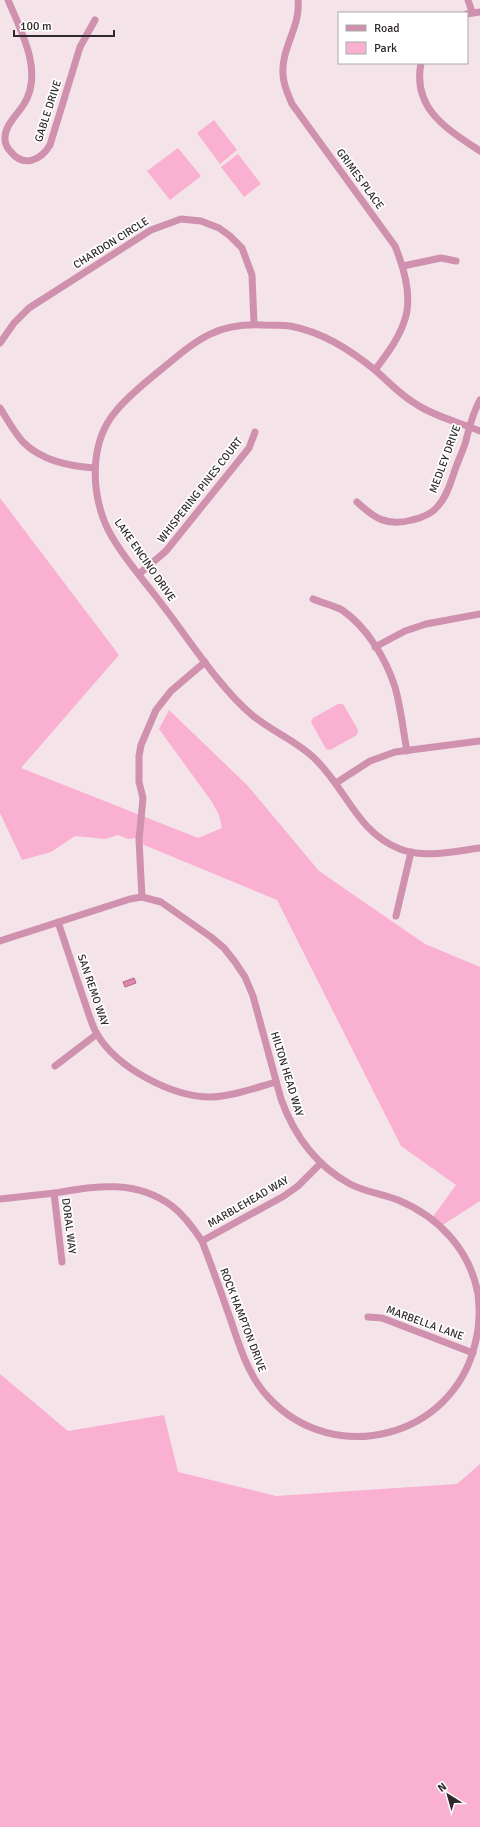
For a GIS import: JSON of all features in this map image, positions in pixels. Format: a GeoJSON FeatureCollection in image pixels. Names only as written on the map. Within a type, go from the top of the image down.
{"type":"FeatureCollection","features":[{"type":"Feature","properties":{"kind":"street","name":"GABLE DRIVE"},"geometry":{"type":"LineString","coordinates":[[8,0],[28,52],[32,76],[32,86],[29,95],[7,129],[5,138],[8,148],[14,156],[21,160],[32,161],[39,158],[45,154],[50,145],[80,47],[95,20]]}},
{"type":"Feature","properties":{"kind":"street","name":"GRIMES PLACE"},"geometry":{"type":"LineString","coordinates":[[298,0],[299,9],[296,23],[283,62],[282,74],[285,88],[292,104],[395,246],[403,266],[406,294],[405,322],[392,347],[375,370]]}},
{"type":"Feature","properties":{"kind":"street"},"geometry":{"type":"LineString","coordinates":[[468,0],[469,13],[480,12]]}},
{"type":"Feature","properties":{"kind":"street"},"geometry":{"type":"LineString","coordinates":[[421,64],[420,86],[430,110],[445,127],[480,151]]}},
{"type":"Feature","properties":{"kind":"street","name":"CHARDON CIRCLE"},"geometry":{"type":"LineString","coordinates":[[0,343],[14,323],[29,308],[151,230],[181,219],[201,220],[219,228],[242,248],[252,276],[254,324]]}},
{"type":"Feature","properties":{"kind":"street"},"geometry":{"type":"LineString","coordinates":[[403,266],[441,258],[456,261]]}},
{"type":"Feature","properties":{"kind":"street","name":"LAKE ENCINO DRIVE"},"geometry":{"type":"LineString","coordinates":[[480,431],[432,413],[416,405],[375,370],[346,349],[317,333],[288,326],[254,324],[228,327],[210,333],[194,342],[155,374],[115,411],[100,439],[95,468],[100,506],[106,525],[139,574],[205,662],[238,702],[252,715],[313,757],[336,783],[352,808],[367,827],[390,844],[411,852],[439,854],[480,848]]}},
{"type":"Feature","properties":{"kind":"street","name":"MEDLEY DRIVE"},"geometry":{"type":"LineString","coordinates":[[357,502],[378,519],[395,523],[405,522],[428,514],[438,507],[445,496],[469,426],[480,400]]}},
{"type":"Feature","properties":{"kind":"street"},"geometry":{"type":"LineString","coordinates":[[0,408],[22,441],[32,450],[40,455],[69,466],[95,468]]}},
{"type":"Feature","properties":{"kind":"street","name":"WHISPERING PINES COURT"},"geometry":{"type":"LineString","coordinates":[[139,574],[166,551],[249,448],[255,432]]}},
{"type":"Feature","properties":{"kind":"street"},"geometry":{"type":"LineString","coordinates":[[313,599],[334,606],[347,615],[356,622],[375,647],[387,668],[395,687],[407,751]]}},
{"type":"Feature","properties":{"kind":"street"},"geometry":{"type":"LineString","coordinates":[[375,647],[405,631],[426,624],[480,614]]}},
{"type":"Feature","properties":{"kind":"street"},"geometry":{"type":"LineString","coordinates":[[142,897],[139,840],[143,798],[139,782],[139,756],[145,734],[156,710],[171,691],[205,662]]}},
{"type":"Feature","properties":{"kind":"street"},"geometry":{"type":"LineString","coordinates":[[336,783],[370,762],[395,752],[480,741]]}},
{"type":"Feature","properties":{"kind":"street"},"geometry":{"type":"LineString","coordinates":[[396,916],[411,852]]}},
{"type":"Feature","properties":{"kind":"street","name":"HILTON HEAD WAY"},"geometry":{"type":"LineString","coordinates":[[0,941],[130,899],[142,897],[161,902],[211,937],[224,948],[245,977],[253,996],[276,1082],[292,1126],[306,1148],[320,1163],[351,1185],[396,1200],[414,1208],[440,1227],[459,1246],[468,1264],[478,1296],[478,1335],[473,1353]]}},
{"type":"Feature","properties":{"kind":"street","name":"SAN REMO WAY"},"geometry":{"type":"LineString","coordinates":[[58,922],[97,1034],[120,1061],[150,1079],[183,1093],[199,1096],[225,1096],[276,1082]]}},
{"type":"Feature","properties":{"kind":"street"},"geometry":{"type":"LineString","coordinates":[[55,1066],[97,1034]]}},
{"type":"Feature","properties":{"kind":"street","name":"MARBLEHEAD WAY"},"geometry":{"type":"LineString","coordinates":[[202,1241],[284,1196],[298,1186],[320,1163]]}},
{"type":"Feature","properties":{"kind":"street","name":"ROCK HAMPTON DRIVE"},"geometry":{"type":"LineString","coordinates":[[0,1199],[112,1186],[143,1191],[160,1198],[173,1207],[189,1222],[202,1241],[252,1377],[279,1408],[304,1424],[334,1435],[354,1437],[374,1436],[404,1428],[418,1421],[445,1400],[465,1373],[473,1353]]}},
{"type":"Feature","properties":{"kind":"street","name":"DORAL WAY"},"geometry":{"type":"LineString","coordinates":[[54,1193],[62,1262]]}},
{"type":"Feature","properties":{"kind":"street","name":"MARBELLA LANE"},"geometry":{"type":"LineString","coordinates":[[368,1317],[382,1318],[473,1353]]}},
{"type":"Feature","properties":{"kind":"green space"},"geometry":{"type":"Polygon","coordinates":[[[214,120],[237,150],[220,164],[197,133],[214,120]]]}},
{"type":"Feature","properties":{"kind":"green space"},"geometry":{"type":"Polygon","coordinates":[[[178,148],[201,176],[170,200],[147,171],[178,148]]]}},
{"type":"Feature","properties":{"kind":"green space"},"geometry":{"type":"Polygon","coordinates":[[[238,154],[261,184],[244,197],[221,167],[238,154]]]}},
{"type":"Feature","properties":{"kind":"green space"},"geometry":{"type":"Polygon","coordinates":[[[0,498],[119,655],[21,768],[198,838],[222,828],[219,815],[212,802],[159,729],[169,710],[247,785],[319,871],[425,944],[480,967],[480,1201],[441,1226],[432,1218],[456,1185],[401,1146],[277,900],[144,845],[135,838],[128,839],[118,835],[105,839],[75,836],[51,852],[22,860],[0,813],[0,498]]]}},
{"type":"Feature","properties":{"kind":"green space"},"geometry":{"type":"Polygon","coordinates":[[[338,704],[343,704],[358,730],[357,735],[330,750],[326,749],[311,722],[313,718],[338,704]]]}},
{"type":"Feature","properties":{"kind":"green space"},"geometry":{"type":"Polygon","coordinates":[[[0,1374],[68,1431],[164,1415],[178,1472],[276,1496],[457,1484],[480,1464],[480,1827],[0,1827],[0,1374]]]}},
{"type":"Feature","properties":{"kind":"shaded area"},"geometry":{"type":"Polygon","coordinates":[[[134,978],[136,983],[125,987],[123,982],[134,978]]]}}]}
